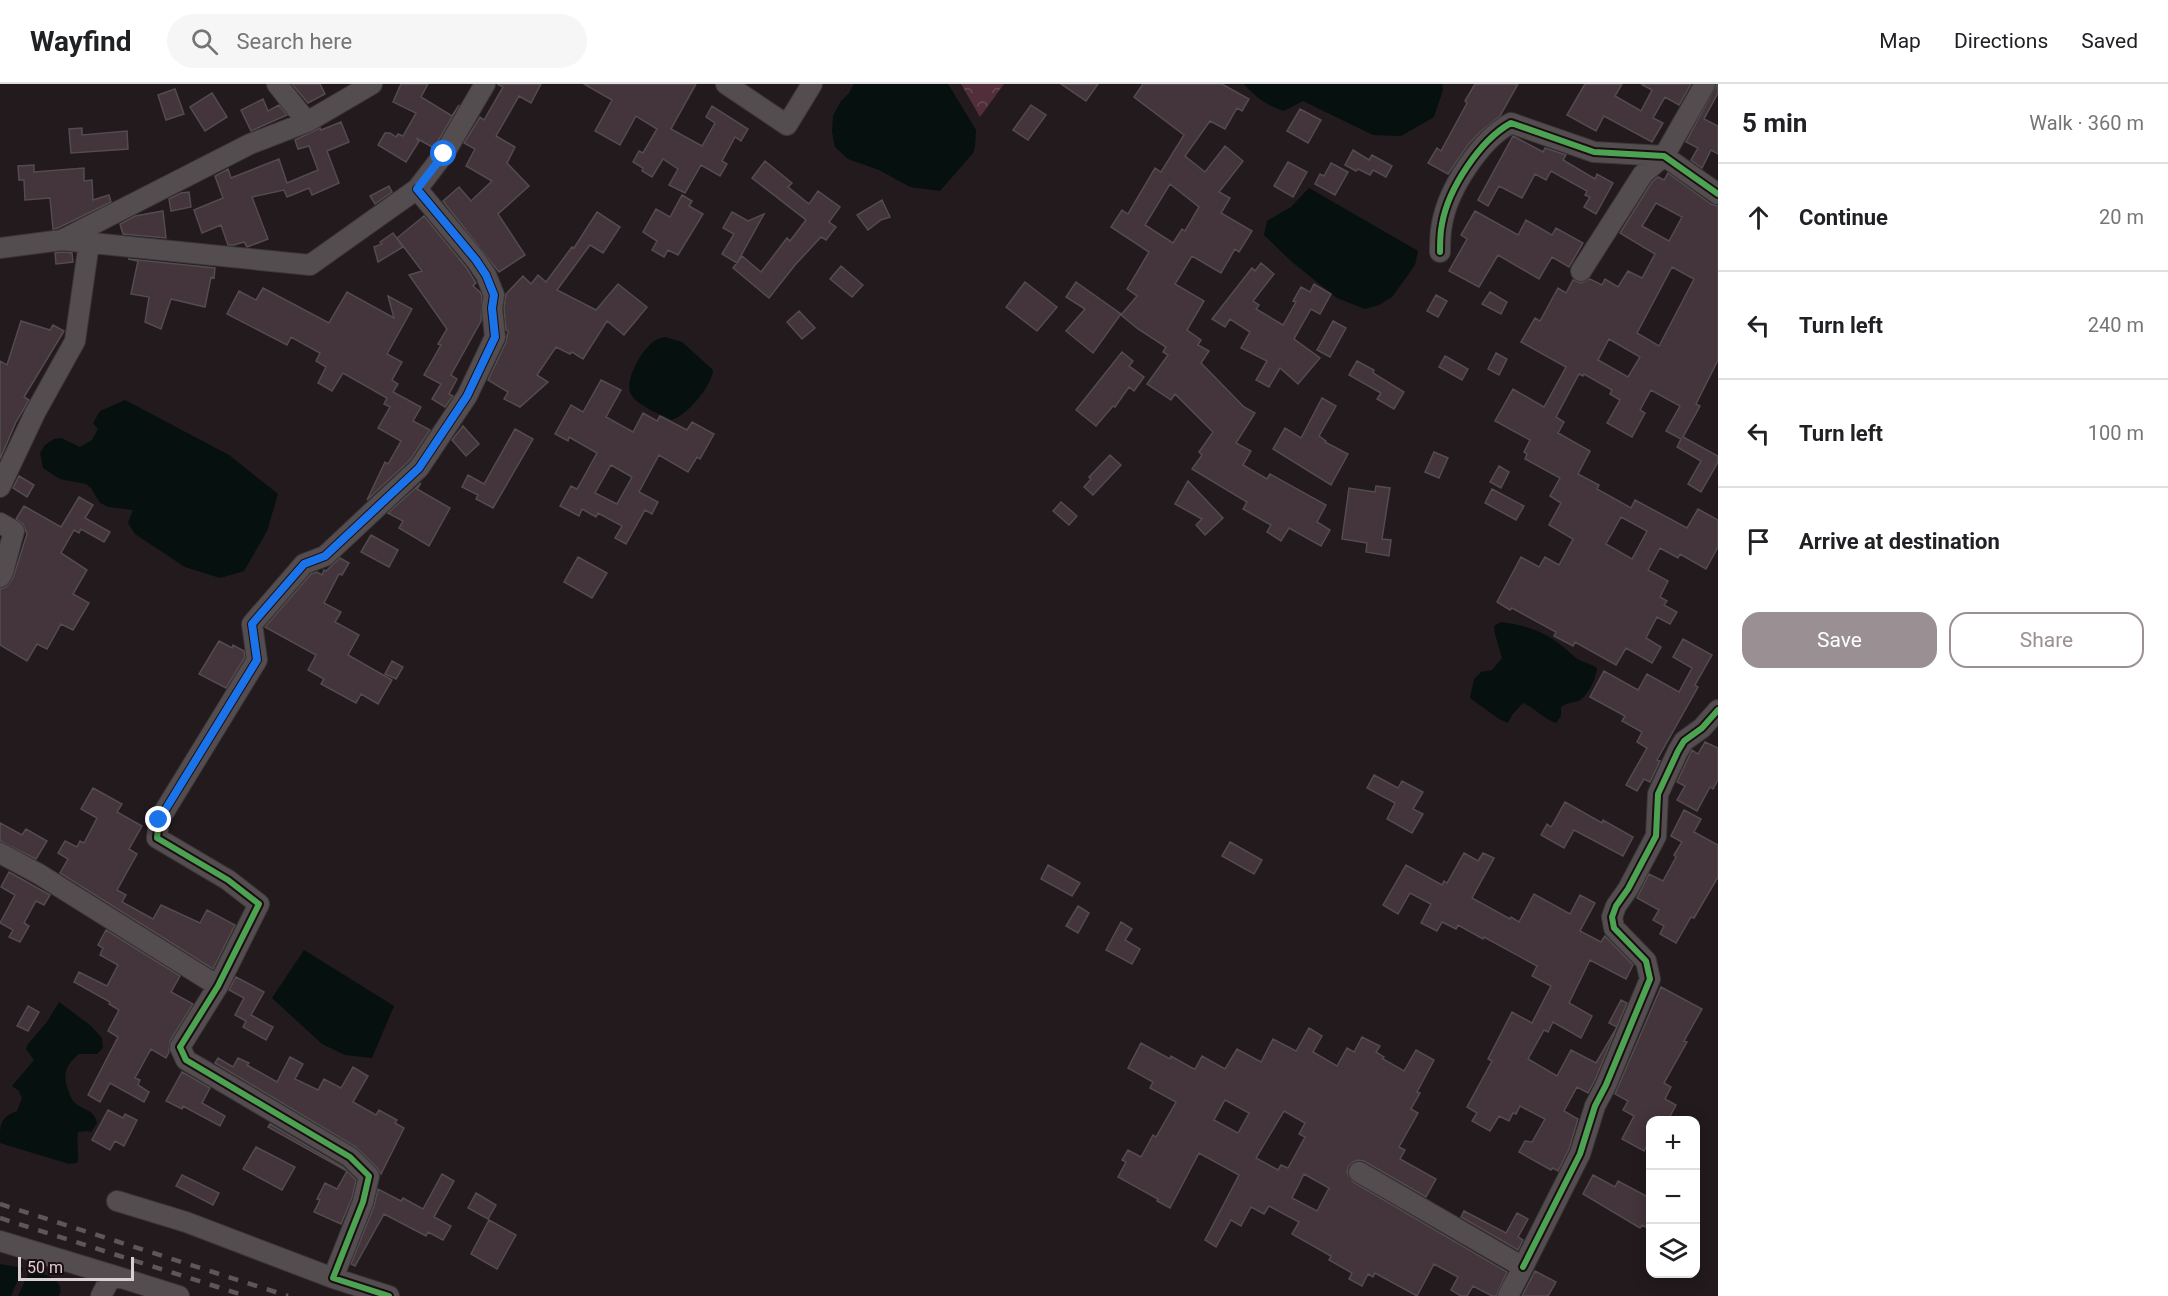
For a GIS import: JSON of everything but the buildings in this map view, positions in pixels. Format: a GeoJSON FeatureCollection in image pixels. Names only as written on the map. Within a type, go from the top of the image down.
{"type":"FeatureCollection","features":[{"type":"Feature","properties":{"kind":"street"},"geometry":{"type":"LineString","coordinates":[[277,84],[307,122]]}},
{"type":"Feature","properties":{"kind":"street"},"geometry":{"type":"LineString","coordinates":[[62,240],[250,144],[307,122],[372,84]]}},
{"type":"Feature","properties":{"kind":"street"},"geometry":{"type":"LineString","coordinates":[[0,248],[62,240],[310,265],[417,189],[444,154],[485,84]]}},
{"type":"Feature","properties":{"kind":"street"},"geometry":{"type":"LineString","coordinates":[[726,84],[787,125],[812,84]]}},
{"type":"Feature","properties":{"kind":"street"},"geometry":{"type":"LineString","coordinates":[[1581,271],[1643,174],[1664,156],[1705,84]]}},
{"type":"Feature","properties":{"kind":"street"},"geometry":{"type":"LineString","coordinates":[[1440,252],[1442,224],[1449,201],[1463,173],[1487,141],[1511,123],[1594,152],[1664,156],[1718,194]]}},
{"type":"Feature","properties":{"kind":"street"},"geometry":{"type":"LineString","coordinates":[[333,1278],[363,1202],[369,1176],[350,1157],[186,1060],[180,1047],[218,986],[259,904],[228,880],[157,838],[159,820],[257,660],[252,624],[304,564],[325,556],[419,468],[467,396],[495,337],[492,308],[494,295],[486,275],[417,189]]}},
{"type":"Feature","properties":{"kind":"street"},"geometry":{"type":"LineString","coordinates":[[0,487],[35,413],[75,341],[89,243]]}},
{"type":"Feature","properties":{"kind":"street"},"geometry":{"type":"LineString","coordinates":[[0,524],[14,531],[0,577]]}},
{"type":"Feature","properties":{"kind":"street"},"geometry":{"type":"LineString","coordinates":[[1508,1296],[1580,1154],[1595,1106],[1606,1085],[1650,978],[1646,960],[1614,928],[1612,916],[1646,858],[1656,836],[1658,794],[1678,751],[1684,741],[1702,728],[1718,710]]}},
{"type":"Feature","properties":{"kind":"street"},"geometry":{"type":"LineString","coordinates":[[0,853],[39,874],[218,986]]}},
{"type":"Feature","properties":{"kind":"street"},"geometry":{"type":"LineString","coordinates":[[1359,1172],[1523,1267]]}},
{"type":"Feature","properties":{"kind":"street"},"geometry":{"type":"LineString","coordinates":[[117,1201],[186,1222],[333,1278],[389,1296]]}},
{"type":"Feature","properties":{"kind":"street"},"geometry":{"type":"LineString","coordinates":[[0,1241],[179,1296]]}},
{"type":"Feature","properties":{"kind":"street"},"geometry":{"type":"LineString","coordinates":[[101,1296],[112,1275]]}},
{"type":"Feature","properties":{"kind":"green space"},"geometry":{"type":"Polygon","coordinates":[[[961,84],[1004,84],[980,117],[961,84]]]}},
{"type":"Feature","properties":{"kind":"shaded area"},"geometry":{"type":"Polygon","coordinates":[[[854,84],[948,84],[976,130],[973,153],[940,191],[910,187],[879,170],[848,159],[835,147],[832,132],[833,116],[854,84]]]}},
{"type":"Feature","properties":{"kind":"shaded area"},"geometry":{"type":"Polygon","coordinates":[[[1244,84],[1442,84],[1443,90],[1434,117],[1401,136],[1373,135],[1303,101],[1284,111],[1262,100],[1244,84]]]}},
{"type":"Feature","properties":{"kind":"shaded area"},"geometry":{"type":"Polygon","coordinates":[[[1309,188],[1418,251],[1415,265],[1392,297],[1379,305],[1365,309],[1337,298],[1292,262],[1264,235],[1267,221],[1291,207],[1309,188]]]}},
{"type":"Feature","properties":{"kind":"shaded area"},"geometry":{"type":"Polygon","coordinates":[[[665,337],[682,342],[713,370],[704,392],[685,412],[672,420],[640,404],[632,396],[630,390],[632,374],[640,357],[651,344],[665,337]]]}},
{"type":"Feature","properties":{"kind":"shaded area"},"geometry":{"type":"Polygon","coordinates":[[[125,400],[229,455],[278,494],[267,531],[244,571],[220,578],[185,567],[135,534],[128,523],[133,510],[109,507],[100,503],[86,484],[60,479],[43,468],[40,453],[45,445],[54,439],[61,438],[80,447],[92,440],[98,429],[93,423],[100,411],[125,400]]]}},
{"type":"Feature","properties":{"kind":"shaded area"},"geometry":{"type":"Polygon","coordinates":[[[1501,622],[1526,627],[1541,633],[1579,660],[1597,668],[1589,690],[1580,700],[1561,707],[1561,716],[1556,723],[1523,703],[1508,723],[1470,698],[1474,679],[1481,672],[1492,670],[1502,658],[1494,626],[1501,622]]]}},
{"type":"Feature","properties":{"kind":"shaded area"},"geometry":{"type":"Polygon","coordinates":[[[304,950],[394,1006],[372,1058],[345,1055],[322,1044],[272,998],[304,950]]]}},
{"type":"Feature","properties":{"kind":"shaded area"},"geometry":{"type":"Polygon","coordinates":[[[59,1002],[90,1025],[102,1038],[103,1048],[97,1054],[79,1054],[66,1071],[69,1094],[76,1104],[93,1115],[97,1123],[91,1132],[78,1132],[78,1160],[77,1163],[69,1164],[0,1143],[2,1122],[7,1116],[17,1111],[22,1098],[18,1090],[12,1086],[34,1060],[26,1049],[28,1044],[47,1022],[59,1002]]]}},
{"type":"Feature","properties":{"kind":"shaded area"},"geometry":{"type":"Polygon","coordinates":[[[0,1264],[23,1268],[11,1296],[0,1296],[0,1264]]]}},
{"type":"Feature","properties":{"kind":"shaded area"},"geometry":{"type":"Polygon","coordinates":[[[32,1270],[53,1278],[60,1285],[59,1296],[18,1296],[32,1270]]]}},
{"type":"Feature","properties":{"kind":"railway"},"geometry":{"type":"LineString","coordinates":[[0,1204],[288,1296]]}},
{"type":"Feature","properties":{"kind":"railway"},"geometry":{"type":"LineString","coordinates":[[0,1218],[246,1296]]}},
{"type":"Feature","properties":{"kind":"cycle path"},"geometry":{"type":"LineString","coordinates":[[1440,252],[1445,210],[1458,181],[1477,153],[1499,131],[1511,123],[1594,152],[1664,156],[1718,194]]}},
{"type":"Feature","properties":{"kind":"cycle path"},"geometry":{"type":"LineString","coordinates":[[389,1296],[333,1278],[363,1202],[369,1176],[350,1157],[186,1060],[180,1047],[218,986],[259,904],[228,880],[157,838],[159,820],[257,660],[252,624],[304,564],[325,556],[419,468],[467,396],[495,337],[492,308],[494,295],[486,275],[417,189]]}},
{"type":"Feature","properties":{"kind":"cycle path"},"geometry":{"type":"LineString","coordinates":[[1523,1267],[1580,1154],[1595,1106],[1650,979],[1646,961],[1614,928],[1612,917],[1656,836],[1658,794],[1678,751],[1684,741],[1702,728],[1718,710]]}},
{"type":"Feature","properties":{"kind":"route"},"geometry":{"type":"LineString","coordinates":[[159,820],[257,660],[252,624],[304,564],[325,556],[419,468],[467,396],[495,337],[492,308],[494,295],[486,275],[417,189],[444,154]]}}]}
